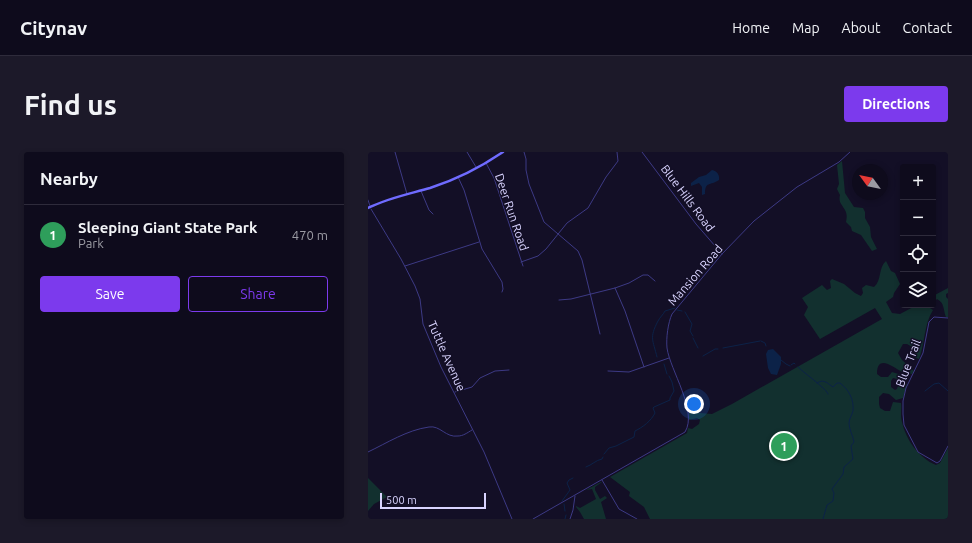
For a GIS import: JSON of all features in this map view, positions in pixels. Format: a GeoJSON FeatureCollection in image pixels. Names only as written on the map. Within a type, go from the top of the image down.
{"type":"FeatureCollection","features":[{"type":"Feature","properties":{"kind":"street"},"geometry":{"type":"LineString","coordinates":[[395,152],[406,194]]}},
{"type":"Feature","properties":{"kind":"street"},"geometry":{"type":"LineString","coordinates":[[467,152],[476,167]]}},
{"type":"Feature","properties":{"kind":"street"},"geometry":{"type":"LineString","coordinates":[[369,207],[390,198],[438,185],[485,163],[503,152]]}},
{"type":"Feature","properties":{"kind":"street"},"geometry":{"type":"LineString","coordinates":[[524,152],[526,159],[526,170],[538,209],[544,222],[578,251],[582,260],[600,334]]}},
{"type":"Feature","properties":{"kind":"street"},"geometry":{"type":"LineString","coordinates":[[521,262],[538,256],[546,249],[567,223],[588,208],[606,177],[618,161],[617,152]]}},
{"type":"Feature","properties":{"kind":"street","name":"Blue Hills Road"},"geometry":{"type":"LineString","coordinates":[[642,152],[696,224],[722,254]]}},
{"type":"Feature","properties":{"kind":"street","name":"Mansion Road"},"geometry":{"type":"LineString","coordinates":[[533,519],[682,434],[686,430],[688,423],[686,404],[670,358],[667,344],[669,323],[672,314],[722,254],[757,218],[799,185],[839,162],[850,152]]}},
{"type":"Feature","properties":{"kind":"street","name":"Deer Run Road"},"geometry":{"type":"LineString","coordinates":[[485,163],[494,178],[523,266]]}},
{"type":"Feature","properties":{"kind":"street"},"geometry":{"type":"LineString","coordinates":[[457,177],[464,190],[485,256],[502,282],[502,292]]}},
{"type":"Feature","properties":{"kind":"street"},"geometry":{"type":"LineString","coordinates":[[421,190],[428,210],[433,214]]}},
{"type":"Feature","properties":{"kind":"street","name":"Tuttle Avenue"},"geometry":{"type":"LineString","coordinates":[[368,200],[369,207],[405,266],[419,296],[422,317],[426,330],[444,372],[489,464],[512,519]]}},
{"type":"Feature","properties":{"kind":"street"},"geometry":{"type":"LineString","coordinates":[[405,266],[480,242]]}},
{"type":"Feature","properties":{"kind":"street"},"geometry":{"type":"LineString","coordinates":[[559,300],[571,299],[615,288],[629,283],[643,275],[648,275],[656,281]]}},
{"type":"Feature","properties":{"kind":"street"},"geometry":{"type":"LineString","coordinates":[[615,288],[625,311],[644,367]]}},
{"type":"Feature","properties":{"kind":"street","name":"Blue Trail"},"geometry":{"type":"LineString","coordinates":[[948,318],[934,317],[930,321],[924,350],[906,388],[903,409],[904,425],[918,452],[935,463],[938,463],[948,446]]}},
{"type":"Feature","properties":{"kind":"street"},"geometry":{"type":"LineString","coordinates":[[608,371],[629,372],[670,358]]}},
{"type":"Feature","properties":{"kind":"street"},"geometry":{"type":"LineString","coordinates":[[454,393],[472,387],[480,378],[495,371],[509,370]]}},
{"type":"Feature","properties":{"kind":"street"},"geometry":{"type":"LineString","coordinates":[[368,452],[410,432],[428,427],[437,428],[451,436],[456,437],[473,430]]}},
{"type":"Feature","properties":{"kind":"street"},"geometry":{"type":"LineString","coordinates":[[602,480],[619,509],[637,519]]}},
{"type":"Feature","properties":{"kind":"street"},"geometry":{"type":"LineString","coordinates":[[570,519],[575,496]]}},
{"type":"Feature","properties":{"kind":"green space"},"geometry":{"type":"Polygon","coordinates":[[[842,161],[845,193],[854,207],[863,208],[865,212],[865,218],[870,227],[871,237],[877,249],[872,251],[861,235],[852,231],[851,227],[846,222],[846,213],[840,202],[840,195],[837,189],[839,184],[837,165],[842,161]]]}},
{"type":"Feature","properties":{"kind":"green space"},"geometry":{"type":"Polygon","coordinates":[[[886,261],[891,271],[895,273],[900,284],[893,297],[886,302],[892,313],[900,314],[911,308],[930,308],[933,310],[926,327],[919,359],[914,357],[914,348],[907,344],[903,344],[898,353],[902,360],[914,371],[912,374],[902,372],[891,365],[883,363],[880,364],[877,374],[881,377],[888,377],[892,372],[908,377],[906,381],[893,378],[891,381],[891,387],[895,390],[897,389],[899,383],[907,384],[903,398],[896,400],[889,394],[883,393],[879,397],[880,408],[885,411],[890,411],[893,402],[901,403],[901,419],[910,442],[924,458],[930,462],[936,465],[940,463],[948,448],[948,519],[650,519],[644,507],[629,496],[630,492],[610,477],[687,433],[688,428],[692,429],[699,424],[700,420],[697,418],[689,420],[689,412],[712,414],[882,319],[875,308],[820,339],[804,315],[808,307],[802,298],[822,285],[827,290],[831,288],[830,281],[832,279],[844,284],[861,296],[863,293],[862,288],[866,285],[874,287],[878,281],[886,261]]]}},
{"type":"Feature","properties":{"kind":"green space"},"geometry":{"type":"Polygon","coordinates":[[[948,288],[946,297],[948,299],[948,317],[946,317],[940,301],[937,299],[936,300],[936,294],[948,288]]]}},
{"type":"Feature","properties":{"kind":"green space"},"geometry":{"type":"Polygon","coordinates":[[[368,478],[387,497],[374,504],[368,511],[368,478]]]}},
{"type":"Feature","properties":{"kind":"green space"},"geometry":{"type":"Polygon","coordinates":[[[601,482],[595,487],[595,490],[600,499],[605,496],[607,498],[601,502],[606,519],[584,519],[576,506],[580,508],[596,499],[592,489],[586,490],[601,482]]]}},
{"type":"Feature","properties":{"kind":"water"},"geometry":{"type":"Polygon","coordinates":[[[712,170],[718,174],[719,180],[707,185],[705,194],[702,195],[702,187],[699,183],[691,186],[691,183],[712,170]]]}},
{"type":"Feature","properties":{"kind":"water"},"geometry":{"type":"Polygon","coordinates":[[[773,349],[781,357],[781,364],[777,375],[771,374],[768,368],[766,354],[768,350],[773,349]]]}},
{"type":"Feature","properties":{"kind":"waterway"},"geometry":{"type":"LineString","coordinates":[[657,357],[653,343],[653,331],[665,311],[675,308]]}},
{"type":"Feature","properties":{"kind":"waterway"},"geometry":{"type":"LineString","coordinates":[[677,310],[682,311]]}},
{"type":"Feature","properties":{"kind":"waterway"},"geometry":{"type":"LineString","coordinates":[[685,312],[692,324],[690,331],[693,336]]}},
{"type":"Feature","properties":{"kind":"waterway"},"geometry":{"type":"LineString","coordinates":[[693,338],[698,348]]}},
{"type":"Feature","properties":{"kind":"waterway"},"geometry":{"type":"LineString","coordinates":[[723,348],[760,341]]}},
{"type":"Feature","properties":{"kind":"waterway"},"geometry":{"type":"LineString","coordinates":[[761,341],[765,343],[766,346]]}},
{"type":"Feature","properties":{"kind":"waterway"},"geometry":{"type":"LineString","coordinates":[[703,356],[715,349],[718,349]]}},
{"type":"Feature","properties":{"kind":"waterway"},"geometry":{"type":"LineString","coordinates":[[781,360],[790,366]]}},
{"type":"Feature","properties":{"kind":"waterway"},"geometry":{"type":"LineString","coordinates":[[791,365],[794,363],[795,364]]}},
{"type":"Feature","properties":{"kind":"waterway"},"geometry":{"type":"LineString","coordinates":[[664,364],[667,374]]}},
{"type":"Feature","properties":{"kind":"waterway"},"geometry":{"type":"LineString","coordinates":[[798,367],[828,394]]}},
{"type":"Feature","properties":{"kind":"waterway"},"geometry":{"type":"LineString","coordinates":[[604,454],[609,448],[634,437],[635,431],[646,424],[655,413],[653,408],[670,400],[674,391],[669,376]]}},
{"type":"Feature","properties":{"kind":"waterway"},"geometry":{"type":"LineString","coordinates":[[817,383],[824,381],[833,387],[837,383],[840,383],[850,395],[853,403],[853,411],[849,420],[854,442],[851,446],[853,459],[844,467],[843,474],[832,489],[834,493],[833,501],[827,505],[823,519]]}},
{"type":"Feature","properties":{"kind":"waterway"},"geometry":{"type":"LineString","coordinates":[[925,391],[934,384],[939,383],[948,391]]}},
{"type":"Feature","properties":{"kind":"waterway"},"geometry":{"type":"LineString","coordinates":[[586,467],[602,459],[603,457]]}},
{"type":"Feature","properties":{"kind":"waterway"},"geometry":{"type":"LineString","coordinates":[[562,501],[570,490],[567,483],[573,478]]}},
{"type":"Feature","properties":{"kind":"waterway"},"geometry":{"type":"LineString","coordinates":[[564,504],[565,511]]}},
{"type":"Feature","properties":{"kind":"waterway"},"geometry":{"type":"LineString","coordinates":[[565,519],[566,515]]}},
{"type":"Feature","properties":{"kind":"place","name":"Sleeping Giant State Park"},"geometry":{"type":"Point","coordinates":[784,446]}}]}
